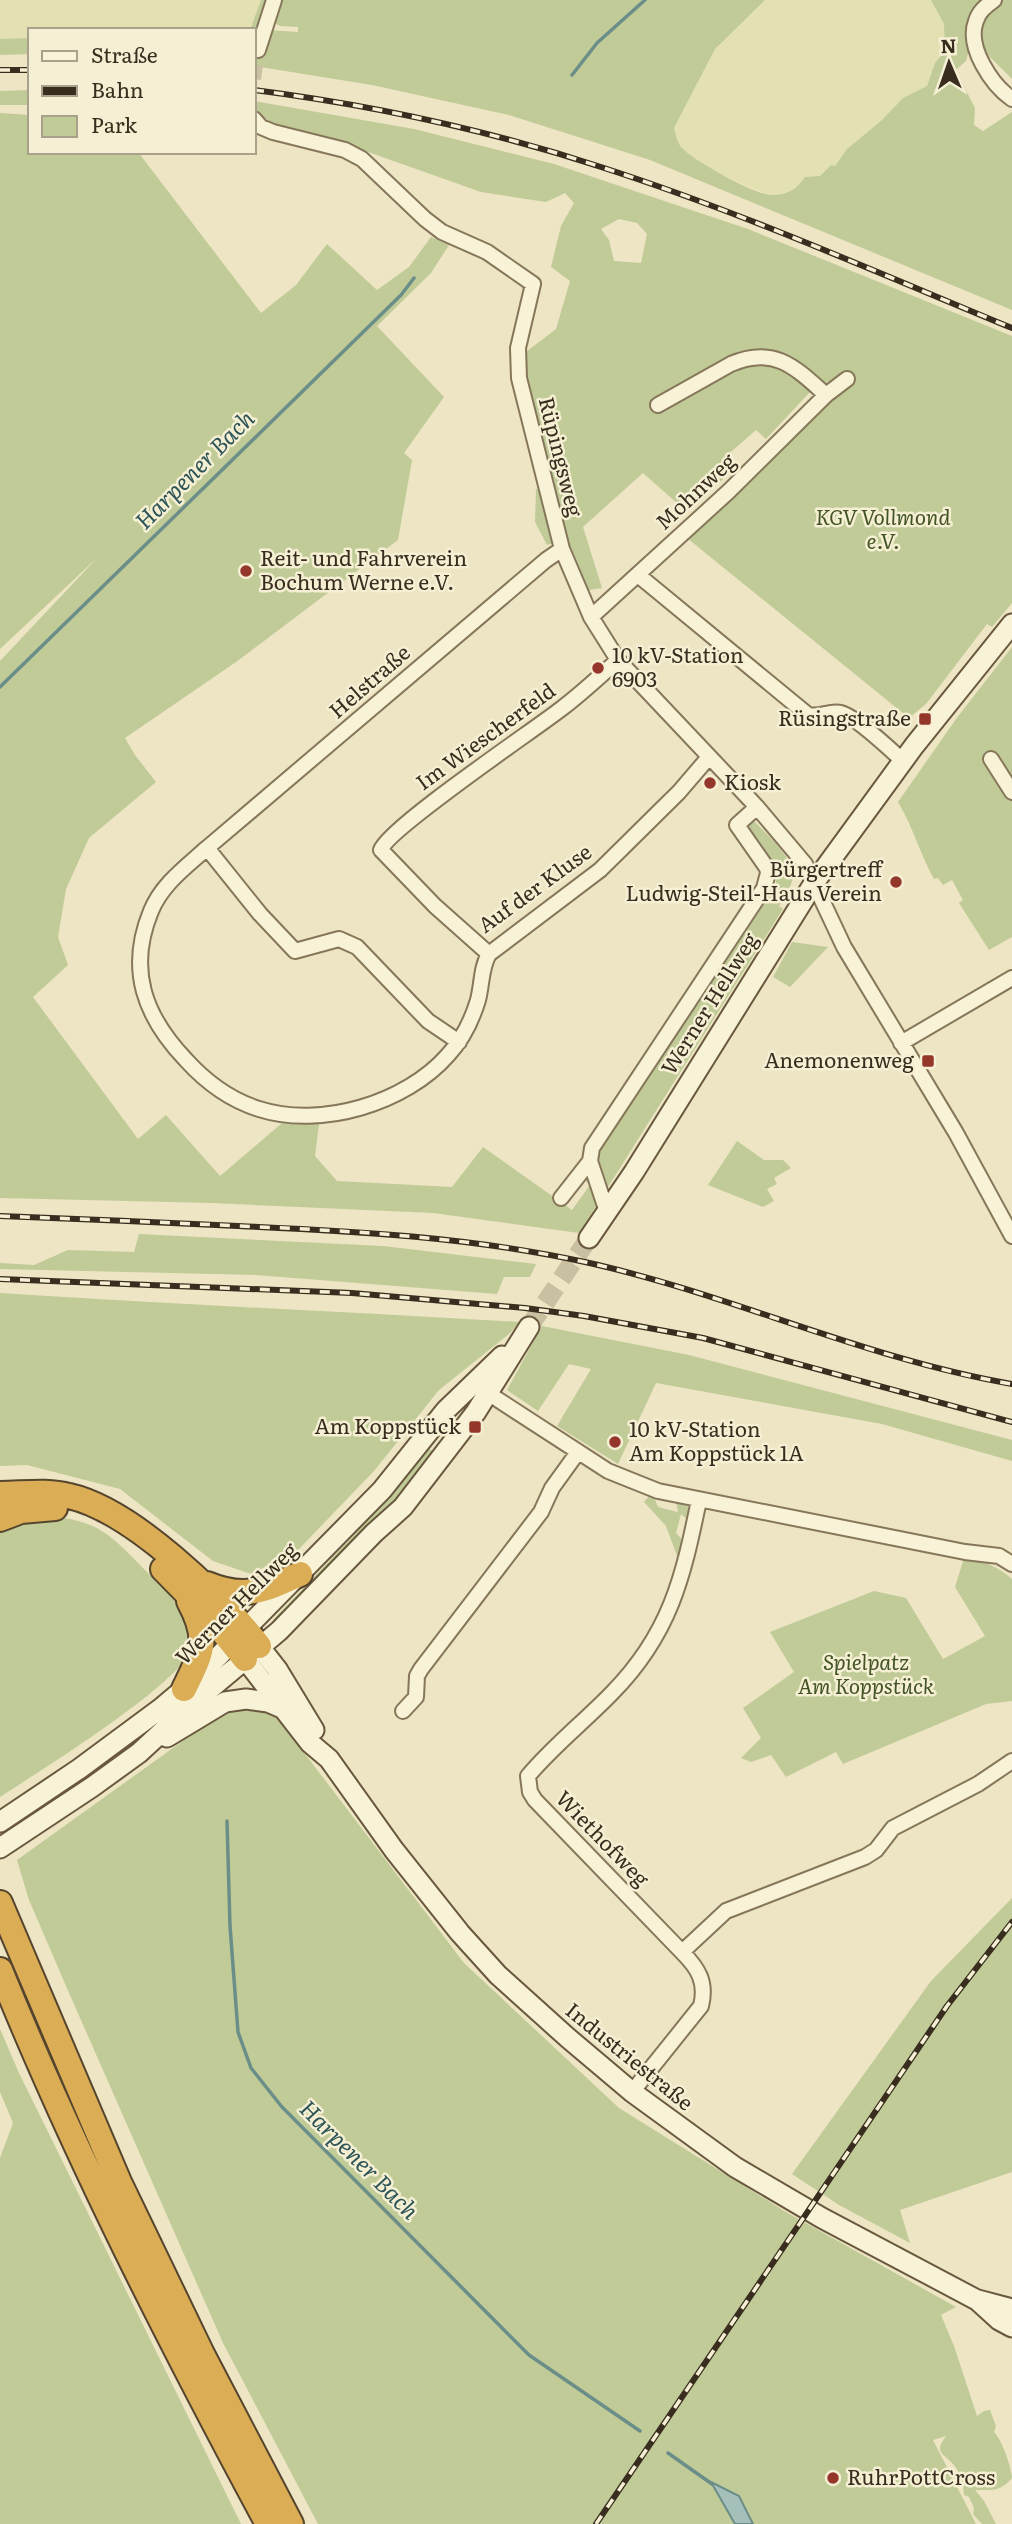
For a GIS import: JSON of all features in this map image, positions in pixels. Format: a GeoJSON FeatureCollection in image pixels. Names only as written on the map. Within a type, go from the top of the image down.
{"type":"FeatureCollection","features":[{"type":"Feature","properties":{"kind":"highway"},"geometry":{"type":"LineString","coordinates":[[0,1494],[53,1493],[85,1500],[132,1526],[191,1585],[214,1621],[245,1644]]}},
{"type":"Feature","properties":{"kind":"highway"},"geometry":{"type":"LineString","coordinates":[[0,1519],[20,1511],[48,1508],[86,1514],[114,1528],[167,1572],[191,1585],[231,1593],[252,1593],[300,1574]]}},
{"type":"Feature","properties":{"kind":"highway"},"geometry":{"type":"LineString","coordinates":[[184,1689],[196,1664],[202,1640],[191,1585]]}},
{"type":"Feature","properties":{"kind":"highway"},"geometry":{"type":"LineString","coordinates":[[0,1903],[119,2182],[202,2354],[291,2524]]}},
{"type":"Feature","properties":{"kind":"highway"},"geometry":{"type":"LineString","coordinates":[[0,1970],[80,2153],[183,2365],[268,2524]]}},
{"type":"Feature","properties":{"kind":"main road","name":"Werner Hellweg"},"geometry":{"type":"LineString","coordinates":[[589,1238],[814,883],[903,761],[1012,624]]}},
{"type":"Feature","properties":{"kind":"main road","name":"Werner Hellweg"},"geometry":{"type":"LineString","coordinates":[[139,1753],[192,1704],[245,1644],[300,1574],[382,1490],[446,1410],[481,1388]]}},
{"type":"Feature","properties":{"kind":"main road","name":"Werner Hellweg"},"geometry":{"type":"LineString","coordinates":[[4,1819],[79,1769],[245,1644],[279,1631],[374,1532],[402,1507],[462,1432],[481,1388]]}},
{"type":"Feature","properties":{"kind":"main road","name":"Industriestraße"},"geometry":{"type":"LineString","coordinates":[[245,1644],[284,1709],[310,1743],[329,1759]]}},
{"type":"Feature","properties":{"kind":"main road","name":"Industriestraße"},"geometry":{"type":"LineString","coordinates":[[245,1644],[277,1669],[320,1739],[329,1759],[394,1850],[460,1933],[498,1975],[568,2038],[632,2092],[735,2166],[822,2218],[977,2300],[1012,2309]]}},
{"type":"Feature","properties":{"kind":"main road","name":"Werner Hellweg"},"geometry":{"type":"LineString","coordinates":[[8,1843],[139,1753],[214,1707],[236,1700],[268,1702],[284,1709]]}},
{"type":"Feature","properties":{"kind":"main road","name":"Industriestraße"},"geometry":{"type":"LineString","coordinates":[[977,2300],[999,2320],[1012,2327]]}},
{"type":"Feature","properties":{"kind":"street"},"geometry":{"type":"LineString","coordinates":[[258,50],[274,0]]}},
{"type":"Feature","properties":{"kind":"street"},"geometry":{"type":"LineString","coordinates":[[994,0],[981,11],[975,21],[975,39],[979,54],[995,82],[1012,99]]}},
{"type":"Feature","properties":{"kind":"street","name":"Rüpingsweg"},"geometry":{"type":"LineString","coordinates":[[256,121],[272,132],[345,150],[362,159],[442,232],[486,252],[533,285],[518,348],[519,378],[562,549],[591,617],[618,660],[757,807],[805,864],[814,883]]}},
{"type":"Feature","properties":{"kind":"street"},"geometry":{"type":"LineString","coordinates":[[658,405],[731,364],[743,359],[761,357],[771,357],[790,365],[826,395]]}},
{"type":"Feature","properties":{"kind":"street","name":"Mohnweg"},"geometry":{"type":"LineString","coordinates":[[591,617],[727,492],[826,395],[847,379]]}},
{"type":"Feature","properties":{"kind":"street","name":"Helstraße"},"geometry":{"type":"LineString","coordinates":[[489,954],[478,999],[458,1042],[423,1080],[396,1096],[336,1114],[303,1116],[260,1110],[231,1097],[201,1076],[173,1046],[153,1017],[141,981],[139,961],[141,943],[152,910],[166,885],[562,549]]}},
{"type":"Feature","properties":{"kind":"street"},"geometry":{"type":"LineString","coordinates":[[638,575],[808,715],[817,717],[845,713],[903,761]]}},
{"type":"Feature","properties":{"kind":"street","name":"Im Wiescherfeld"},"geometry":{"type":"LineString","coordinates":[[381,850],[390,837],[418,812],[560,710],[618,660]]}},
{"type":"Feature","properties":{"kind":"street","name":"Auf der Kluse"},"geometry":{"type":"LineString","coordinates":[[381,850],[435,906],[489,954],[600,870],[679,792],[709,757]]}},
{"type":"Feature","properties":{"kind":"street"},"geometry":{"type":"LineString","coordinates":[[991,759],[1012,792]]}},
{"type":"Feature","properties":{"kind":"street","name":"Werner Hellweg"},"geometry":{"type":"LineString","coordinates":[[561,1198],[590,1160],[592,1148],[764,888],[767,868],[737,825],[757,807]]}},
{"type":"Feature","properties":{"kind":"street"},"geometry":{"type":"LineString","coordinates":[[207,848],[260,914],[295,951],[339,939],[357,947],[428,1021],[458,1042]]}},
{"type":"Feature","properties":{"kind":"street"},"geometry":{"type":"LineString","coordinates":[[814,883],[844,947],[956,1133],[1012,1236]]}},
{"type":"Feature","properties":{"kind":"street"},"geometry":{"type":"LineString","coordinates":[[901,1043],[1012,978]]}},
{"type":"Feature","properties":{"kind":"street"},"geometry":{"type":"LineString","coordinates":[[590,1160],[607,1213]]}},
{"type":"Feature","properties":{"kind":"street"},"geometry":{"type":"LineString","coordinates":[[481,1388],[626,1480],[699,1500],[965,1552],[999,1556],[1012,1564]]}},
{"type":"Feature","properties":{"kind":"street"},"geometry":{"type":"LineString","coordinates":[[403,1711],[416,1697],[417,1676],[421,1669],[541,1512],[552,1488],[578,1452]]}},
{"type":"Feature","properties":{"kind":"street","name":"Wiethofweg"},"geometry":{"type":"LineString","coordinates":[[632,2092],[701,2006],[704,1995],[701,1974],[536,1800],[527,1784],[528,1776],[612,1693],[637,1665],[655,1639],[680,1583],[699,1500]]}},
{"type":"Feature","properties":{"kind":"street"},"geometry":{"type":"LineString","coordinates":[[682,1952],[726,1911],[865,1857],[876,1850],[893,1828],[966,1791],[1012,1761]]}},
{"type":"Feature","properties":{"kind":"shaded area"},"geometry":{"type":"Polygon","coordinates":[[[0,0],[261,0],[251,28],[28,28],[28,38],[0,39],[0,0]]]}},
{"type":"Feature","properties":{"kind":"shaded area"},"geometry":{"type":"Polygon","coordinates":[[[765,0],[931,0],[944,24],[945,52],[935,63],[927,86],[903,98],[882,120],[847,149],[835,166],[831,165],[820,176],[805,177],[796,190],[771,196],[720,174],[701,162],[679,146],[674,128],[715,49],[765,0]]]}},
{"type":"Feature","properties":{"kind":"green space"},"geometry":{"type":"Polygon","coordinates":[[[261,0],[269,0],[267,30],[298,32],[298,27],[280,26],[273,22],[280,0],[765,0],[715,49],[674,128],[680,146],[699,161],[754,190],[774,195],[788,192],[796,188],[805,177],[820,176],[831,165],[835,166],[847,149],[882,120],[903,98],[927,86],[935,63],[945,51],[944,24],[931,0],[1012,0],[1012,79],[972,39],[966,61],[951,74],[956,71],[975,108],[974,125],[983,131],[1012,112],[1012,310],[650,160],[509,115],[372,85],[256,66],[256,28],[251,28],[261,0]]]}},
{"type":"Feature","properties":{"kind":"green space"},"geometry":{"type":"Polygon","coordinates":[[[28,38],[28,54],[0,55],[0,39],[28,38]]]}},
{"type":"Feature","properties":{"kind":"green space"},"geometry":{"type":"Polygon","coordinates":[[[28,90],[28,105],[0,105],[0,91],[28,90]]]}},
{"type":"Feature","properties":{"kind":"green space","name":"KGV Vollmond e.V."},"geometry":{"type":"Polygon","coordinates":[[[256,101],[414,129],[554,164],[748,229],[1012,336],[1012,603],[992,627],[987,624],[926,704],[909,718],[687,538],[849,383],[848,381],[829,381],[810,392],[766,439],[756,430],[725,457],[735,469],[686,511],[643,473],[583,527],[602,588],[589,590],[571,547],[554,543],[547,545],[535,522],[536,489],[554,493],[525,368],[526,352],[556,329],[570,281],[551,267],[561,226],[574,203],[565,193],[546,202],[481,192],[354,147],[273,125],[256,111],[256,101]],[[619,219],[601,229],[609,240],[614,261],[641,263],[647,234],[637,223],[619,219]]]}},
{"type":"Feature","properties":{"kind":"green space"},"geometry":{"type":"Polygon","coordinates":[[[0,113],[28,115],[28,154],[140,154],[261,313],[296,285],[327,244],[377,290],[409,267],[431,237],[449,245],[431,273],[377,326],[444,397],[404,453],[412,460],[398,540],[236,662],[125,738],[156,782],[89,838],[66,889],[58,937],[68,965],[33,997],[138,1139],[166,1115],[220,1176],[282,1123],[319,1124],[315,1156],[337,1181],[452,1187],[483,1147],[572,1210],[590,1185],[583,1178],[594,1155],[776,886],[776,872],[745,827],[752,819],[789,862],[793,876],[791,884],[779,906],[783,909],[579,1233],[433,1213],[212,1203],[0,1198],[0,661],[98,557],[0,649],[0,113]]]}},
{"type":"Feature","properties":{"kind":"green space"},"geometry":{"type":"Polygon","coordinates":[[[1012,647],[1012,937],[989,950],[959,903],[963,900],[952,880],[943,885],[938,878],[934,879],[898,802],[956,719],[1012,647]]]}},
{"type":"Feature","properties":{"kind":"green space"},"geometry":{"type":"Polygon","coordinates":[[[792,942],[828,947],[790,987],[773,977],[792,942]]]}},
{"type":"Feature","properties":{"kind":"green space"},"geometry":{"type":"Polygon","coordinates":[[[737,1141],[764,1160],[783,1160],[791,1168],[774,1178],[777,1184],[767,1189],[774,1201],[763,1207],[708,1185],[737,1141]]]}},
{"type":"Feature","properties":{"kind":"green space"},"geometry":{"type":"Polygon","coordinates":[[[139,1234],[383,1246],[536,1264],[530,1277],[504,1277],[497,1294],[256,1275],[0,1269],[0,1263],[34,1265],[68,1250],[134,1252],[139,1234]]]}},
{"type":"Feature","properties":{"kind":"green space"},"geometry":{"type":"Polygon","coordinates":[[[0,1293],[520,1322],[509,1334],[439,1390],[374,1471],[298,1550],[251,1574],[213,1561],[120,1489],[27,1465],[0,1466],[0,1293]]]}},
{"type":"Feature","properties":{"kind":"green space"},"geometry":{"type":"Polygon","coordinates":[[[542,1326],[689,1355],[1012,1440],[1012,1461],[882,1424],[656,1383],[618,1464],[557,1426],[591,1369],[569,1364],[538,1411],[507,1390],[542,1326]]]}},
{"type":"Feature","properties":{"kind":"green space"},"geometry":{"type":"Polygon","coordinates":[[[427,1447],[434,1452],[367,1534],[279,1626],[273,1620],[356,1533],[427,1447]]]}},
{"type":"Feature","properties":{"kind":"green space"},"geometry":{"type":"Polygon","coordinates":[[[651,1494],[658,1507],[678,1512],[676,1501],[689,1507],[689,1521],[681,1514],[676,1533],[685,1543],[682,1556],[677,1556],[666,1526],[644,1502],[651,1494]]]}},
{"type":"Feature","properties":{"kind":"green space"},"geometry":{"type":"Polygon","coordinates":[[[44,1516],[79,1521],[93,1526],[115,1541],[179,1607],[188,1625],[191,1647],[184,1662],[138,1703],[0,1797],[0,1528],[44,1516]]]}},
{"type":"Feature","properties":{"kind":"green space","name":"Spielpatz Am Koppstück"},"geometry":{"type":"Polygon","coordinates":[[[964,1558],[990,1565],[1012,1579],[1012,1701],[986,1704],[843,1764],[836,1752],[786,1777],[771,1755],[751,1762],[741,1758],[761,1738],[743,1708],[794,1672],[770,1632],[874,1591],[906,1598],[943,1659],[985,1636],[955,1587],[964,1558]]]}},
{"type":"Feature","properties":{"kind":"green space"},"geometry":{"type":"Polygon","coordinates":[[[262,1709],[277,1717],[464,1963],[619,2108],[786,2212],[956,2307],[941,2315],[977,2416],[990,2410],[996,2426],[994,2432],[1003,2447],[1012,2478],[1000,2488],[975,2490],[996,2524],[982,2524],[973,2514],[974,2508],[969,2497],[964,2495],[958,2470],[941,2452],[940,2446],[946,2436],[933,2440],[976,2524],[753,2524],[747,2510],[734,2521],[735,2524],[318,2524],[223,2343],[29,1900],[17,1860],[228,1710],[262,1709]]]}},
{"type":"Feature","properties":{"kind":"green space"},"geometry":{"type":"Polygon","coordinates":[[[1012,1898],[1012,2172],[900,2210],[910,2243],[839,2205],[792,2174],[931,1981],[1012,1898]]]}},
{"type":"Feature","properties":{"kind":"green space"},"geometry":{"type":"Polygon","coordinates":[[[0,2029],[19,2073],[241,2524],[0,2524],[0,2158],[13,2123],[0,2092],[0,2029]]]}},
{"type":"Feature","properties":{"kind":"water"},"geometry":{"type":"Polygon","coordinates":[[[711,2482],[739,2496],[753,2524],[735,2524],[711,2482]]]}},
{"type":"Feature","properties":{"kind":"waterway","name":"Harpener Bach"},"geometry":{"type":"LineString","coordinates":[[572,75],[597,43],[645,0]]}},
{"type":"Feature","properties":{"kind":"waterway","name":"Harpener Bach"},"geometry":{"type":"LineString","coordinates":[[0,687],[401,295],[414,278]]}},
{"type":"Feature","properties":{"kind":"waterway","name":"Harpener Bach"},"geometry":{"type":"LineString","coordinates":[[227,1821],[230,1926],[238,2032],[251,2068],[282,2107],[529,2355],[640,2431]]}},
{"type":"Feature","properties":{"kind":"waterway","name":"Harpener Bach"},"geometry":{"type":"LineString","coordinates":[[668,2453],[712,2484]]}},
{"type":"Feature","properties":{"kind":"tunnel"},"geometry":{"type":"LineString","coordinates":[[256,64],[258,50]]}},
{"type":"Feature","properties":{"kind":"tunnel"},"geometry":{"type":"LineString","coordinates":[[529,1327],[589,1238]]}},
{"type":"Feature","properties":{"kind":"railway"},"geometry":{"type":"LineString","coordinates":[[0,70],[28,70]]}},
{"type":"Feature","properties":{"kind":"railway"},"geometry":{"type":"LineString","coordinates":[[256,90],[429,120],[516,141],[601,167],[757,223],[1012,328]]}},
{"type":"Feature","properties":{"kind":"railway"},"geometry":{"type":"LineString","coordinates":[[0,1216],[369,1233],[542,1253],[639,1275],[904,1359],[1012,1384]]}},
{"type":"Feature","properties":{"kind":"railway"},"geometry":{"type":"LineString","coordinates":[[0,1279],[352,1293],[525,1308],[584,1316],[703,1338],[1012,1422]]}},
{"type":"Feature","properties":{"kind":"railway"},"geometry":{"type":"LineString","coordinates":[[596,2524],[947,2006],[1012,1922]]}},
{"type":"Feature","properties":{"kind":"place","name":"Reit- und Fahrverein Bochum Werne e.V."},"geometry":{"type":"Point","coordinates":[246,571]}},
{"type":"Feature","properties":{"kind":"place","name":"10 kV-Station 6903"},"geometry":{"type":"Point","coordinates":[598,668]}},
{"type":"Feature","properties":{"kind":"place","name":"Rüsingstraße"},"geometry":{"type":"Point","coordinates":[925,719]}},
{"type":"Feature","properties":{"kind":"place","name":"Kiosk"},"geometry":{"type":"Point","coordinates":[710,783]}},
{"type":"Feature","properties":{"kind":"place","name":"Bürgertreff Ludwig-Steil-Haus Verein"},"geometry":{"type":"Point","coordinates":[896,882]}},
{"type":"Feature","properties":{"kind":"place","name":"Anemonenweg"},"geometry":{"type":"Point","coordinates":[928,1061]}},
{"type":"Feature","properties":{"kind":"place","name":"Am Koppstück"},"geometry":{"type":"Point","coordinates":[475,1427]}},
{"type":"Feature","properties":{"kind":"place","name":"10 kV-Station Am Koppstück 1A"},"geometry":{"type":"Point","coordinates":[615,1442]}},
{"type":"Feature","properties":{"kind":"place","name":"RuhrPottCross"},"geometry":{"type":"Point","coordinates":[833,2478]}}]}
